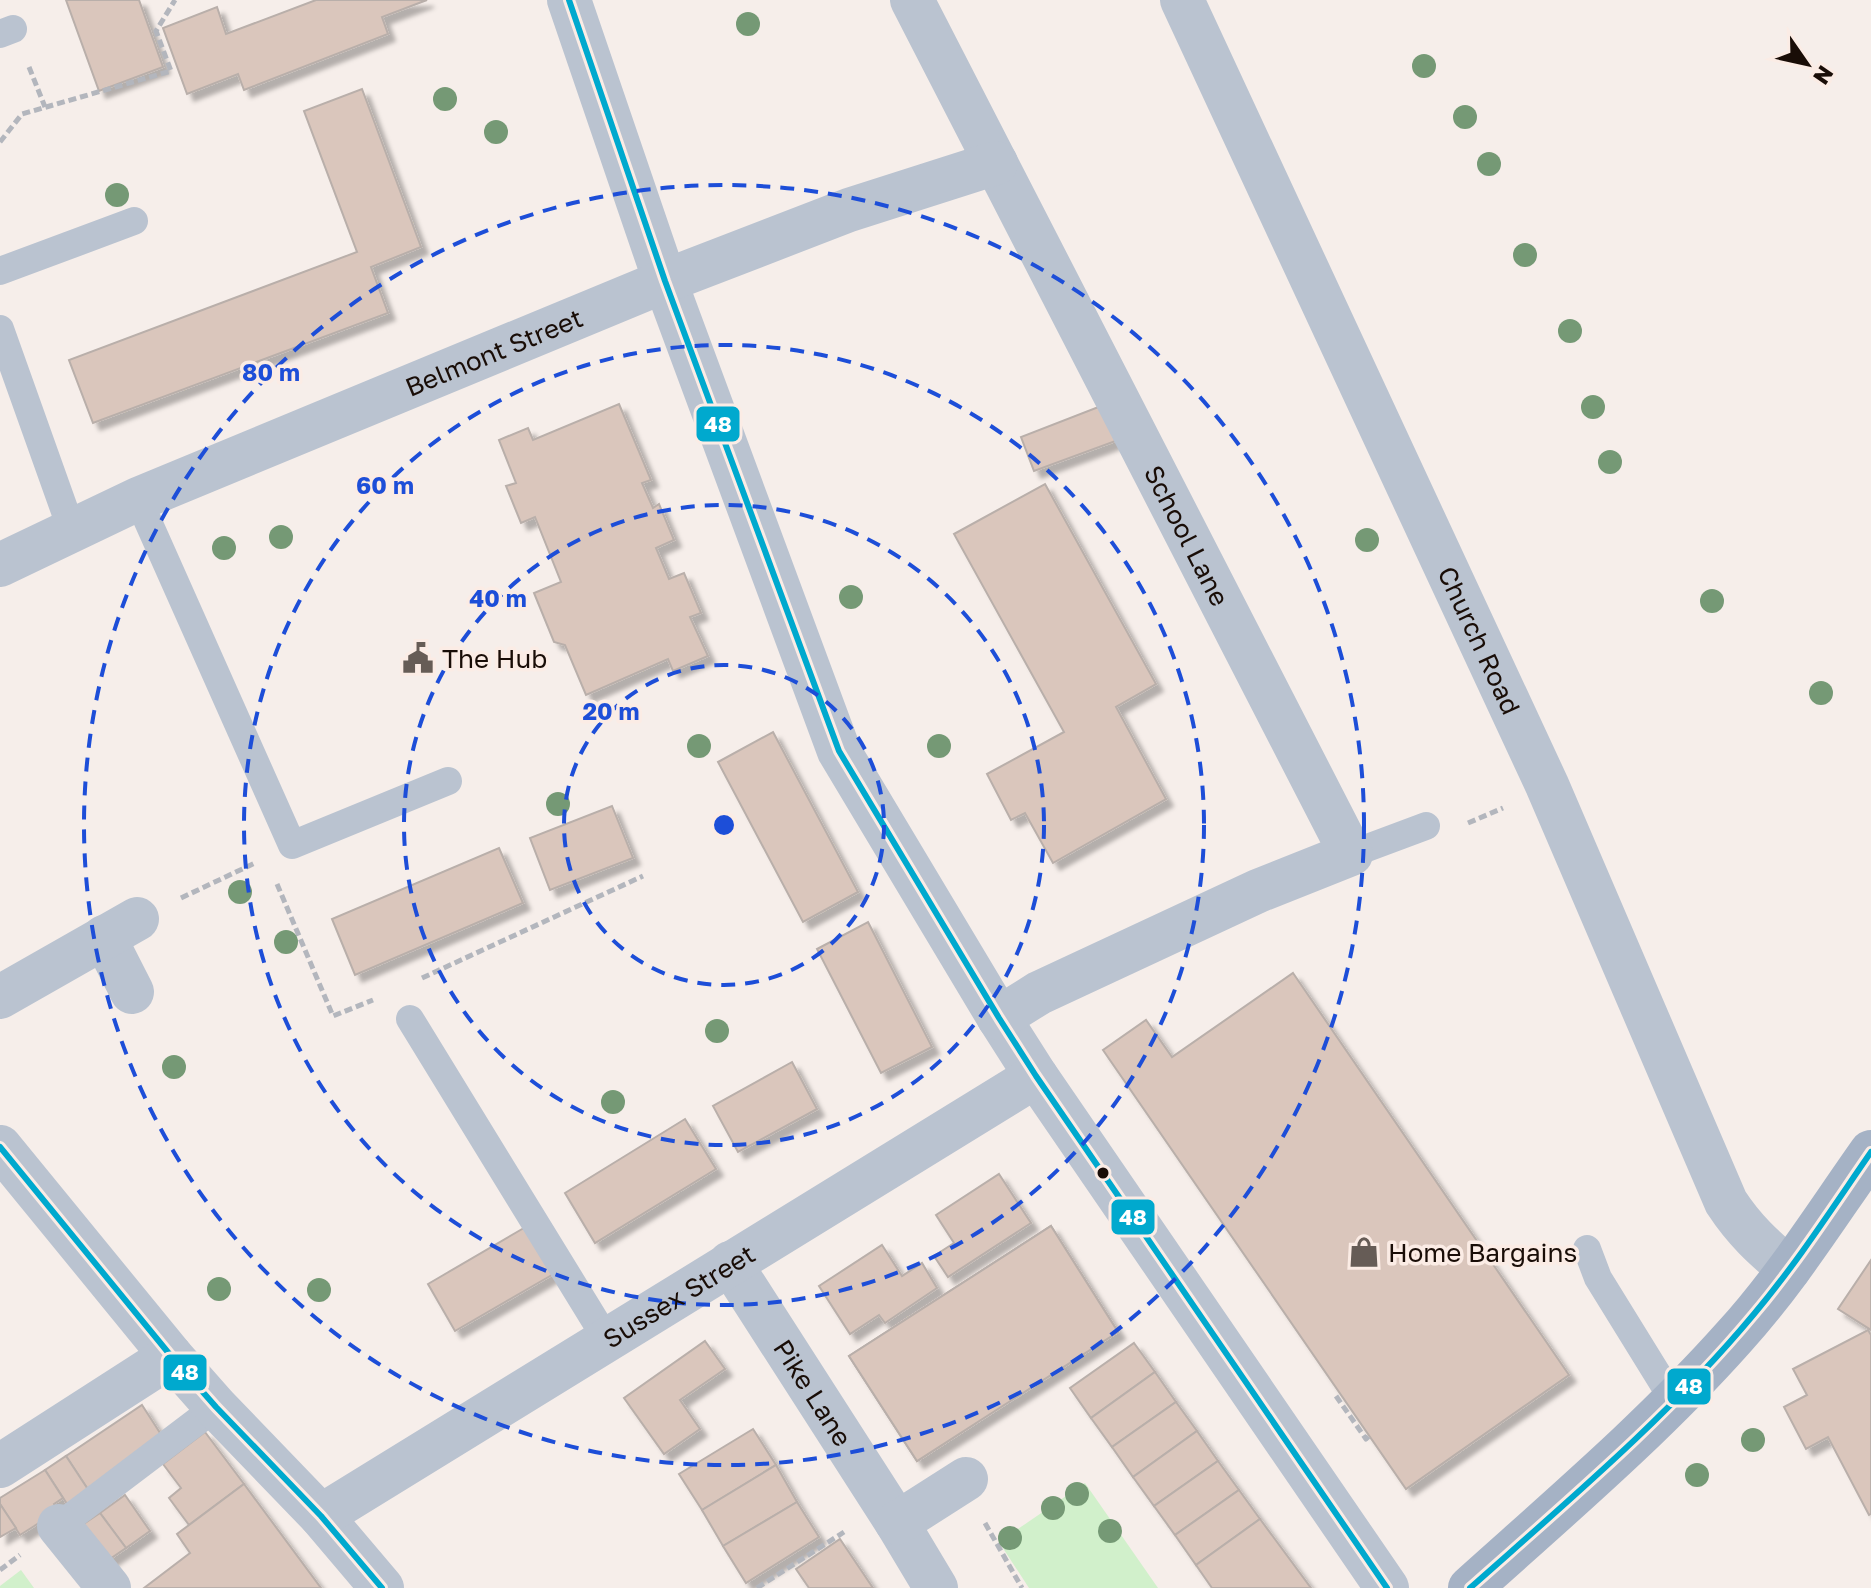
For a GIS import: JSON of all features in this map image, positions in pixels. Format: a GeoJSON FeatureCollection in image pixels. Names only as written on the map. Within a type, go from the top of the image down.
{"type":"FeatureCollection","features":[{"type":"Feature","properties":{"kind":"main road"},"geometry":{"type":"LineString","coordinates":[[1470,1588],[1674,1401],[1734,1338],[1789,1269],[1871,1152]]}},
{"type":"Feature","properties":{"kind":"street"},"geometry":{"type":"LineString","coordinates":[[569,0],[665,281],[839,751],[1036,1076],[1387,1588]]}},
{"type":"Feature","properties":{"kind":"street","name":"School Lane"},"geometry":{"type":"LineString","coordinates":[[912,0],[1351,854]]}},
{"type":"Feature","properties":{"kind":"street","name":"Church Road"},"geometry":{"type":"LineString","coordinates":[[1182,0],[1547,785],[1726,1202],[1742,1226],[1789,1269]]}},
{"type":"Feature","properties":{"kind":"street","name":"Belmont Street"},"geometry":{"type":"LineString","coordinates":[[0,565],[138,499],[665,281],[849,210],[996,163]]}},
{"type":"Feature","properties":{"kind":"street"},"geometry":{"type":"LineString","coordinates":[[999,1018],[1039,993],[1162,935],[1258,891],[1351,854]]}},
{"type":"Feature","properties":{"kind":"street"},"geometry":{"type":"LineString","coordinates":[[0,997],[120,928],[132,992]]}},
{"type":"Feature","properties":{"kind":"street","name":"Sussex Street"},"geometry":{"type":"LineString","coordinates":[[321,1516],[1036,1076]]}},
{"type":"Feature","properties":{"kind":"street"},"geometry":{"type":"LineString","coordinates":[[6,1164],[216,1407],[321,1516],[382,1588]]}},
{"type":"Feature","properties":{"kind":"street","name":"Pike Lane"},"geometry":{"type":"LineString","coordinates":[[730,1263],[936,1588]]}},
{"type":"Feature","properties":{"kind":"street"},"geometry":{"type":"LineString","coordinates":[[0,1466],[171,1356]]}},
{"type":"Feature","properties":{"kind":"street"},"geometry":{"type":"LineString","coordinates":[[891,1514],[966,1479]]}},
{"type":"Feature","properties":{"kind":"street"},"geometry":{"type":"LineString","coordinates":[[59,1526],[109,1588]]}},
{"type":"Feature","properties":{"kind":"lane"},"geometry":{"type":"LineString","coordinates":[[0,271],[134,221]]}},
{"type":"Feature","properties":{"kind":"lane"},"geometry":{"type":"LineString","coordinates":[[0,329],[72,531]]}},
{"type":"Feature","properties":{"kind":"lane"},"geometry":{"type":"LineString","coordinates":[[138,499],[292,845],[448,781]]}},
{"type":"Feature","properties":{"kind":"lane"},"geometry":{"type":"LineString","coordinates":[[1351,854],[1426,826]]}},
{"type":"Feature","properties":{"kind":"lane"},"geometry":{"type":"LineString","coordinates":[[410,1019],[607,1340]]}},
{"type":"Feature","properties":{"kind":"lane"},"geometry":{"type":"LineString","coordinates":[[1587,1249],[1598,1278],[1674,1401]]}},
{"type":"Feature","properties":{"kind":"lane"},"geometry":{"type":"LineString","coordinates":[[59,1526],[216,1407]]}},
{"type":"Feature","properties":{"kind":"path"},"geometry":{"type":"LineString","coordinates":[[0,142],[22,114],[171,71],[156,31],[175,0]]}},
{"type":"Feature","properties":{"kind":"path"},"geometry":{"type":"LineString","coordinates":[[1460,826],[1519,801],[1547,785]]}},
{"type":"Feature","properties":{"kind":"path"},"geometry":{"type":"LineString","coordinates":[[120,928],[292,845]]}},
{"type":"Feature","properties":{"kind":"path"},"geometry":{"type":"LineString","coordinates":[[265,858],[333,1016],[382,996]]}},
{"type":"Feature","properties":{"kind":"path"},"geometry":{"type":"LineString","coordinates":[[422,978],[643,876]]}},
{"type":"Feature","properties":{"kind":"path"},"geometry":{"type":"LineString","coordinates":[[1336,1396],[1366,1439],[1369,1436]]}},
{"type":"Feature","properties":{"kind":"path"},"geometry":{"type":"LineString","coordinates":[[966,1479],[992,1537],[1022,1588]]}},
{"type":"Feature","properties":{"kind":"path"},"geometry":{"type":"LineString","coordinates":[[757,1588],[891,1514]]}},
{"type":"Feature","properties":{"kind":"green space"},"geometry":{"type":"Polygon","coordinates":[[[1085,1483],[1158,1588],[1029,1588],[999,1542],[1085,1483]]]}},
{"type":"Feature","properties":{"kind":"green space"},"geometry":{"type":"Polygon","coordinates":[[[21,1570],[34,1588],[0,1588],[0,1586],[21,1570]]]}},
{"type":"Feature","properties":{"kind":"building"},"geometry":{"type":"Polygon","coordinates":[[[66,0],[139,0],[163,67],[99,91],[66,0]]]}},
{"type":"Feature","properties":{"kind":"building"},"geometry":{"type":"Polygon","coordinates":[[[316,0],[427,0],[382,17],[388,34],[244,90],[238,74],[187,94],[163,28],[217,7],[226,34],[316,0]]]}},
{"type":"Feature","properties":{"kind":"building"},"geometry":{"type":"Polygon","coordinates":[[[362,89],[421,247],[371,267],[388,313],[93,423],[69,360],[357,252],[304,111],[362,89]]]}},
{"type":"Feature","properties":{"kind":"building"},"geometry":{"type":"Polygon","coordinates":[[[619,404],[651,480],[642,483],[653,508],[659,504],[674,540],[656,548],[669,579],[684,573],[701,613],[690,617],[708,656],[673,671],[668,659],[586,695],[565,645],[554,642],[534,593],[561,582],[535,517],[521,523],[506,486],[516,483],[499,440],[528,428],[533,440],[619,404]]]}},
{"type":"Feature","properties":{"kind":"building"},"geometry":{"type":"Polygon","coordinates":[[[1101,406],[1121,439],[1034,471],[1021,437],[1101,406]]]}},
{"type":"Feature","properties":{"kind":"building"},"geometry":{"type":"Polygon","coordinates":[[[1045,484],[1156,684],[1116,707],[1166,799],[1053,863],[1025,813],[1011,820],[987,774],[1064,732],[954,534],[1045,484]]]}},
{"type":"Feature","properties":{"kind":"building"},"geometry":{"type":"Polygon","coordinates":[[[773,732],[858,892],[803,922],[718,762],[773,732]]]}},
{"type":"Feature","properties":{"kind":"building"},"geometry":{"type":"Polygon","coordinates":[[[612,806],[633,858],[550,890],[530,838],[612,806]]]}},
{"type":"Feature","properties":{"kind":"building"},"geometry":{"type":"Polygon","coordinates":[[[499,848],[523,903],[355,975],[332,919],[499,848]]]}},
{"type":"Feature","properties":{"kind":"building"},"geometry":{"type":"Polygon","coordinates":[[[868,922],[932,1047],[881,1073],[817,949],[868,922]]]}},
{"type":"Feature","properties":{"kind":"building","name":"Home Bargains"},"geometry":{"type":"Polygon","coordinates":[[[1293,973],[1569,1375],[1406,1489],[1103,1050],[1146,1020],[1172,1057],[1293,973]]]}},
{"type":"Feature","properties":{"kind":"building"},"geometry":{"type":"Polygon","coordinates":[[[792,1062],[817,1109],[738,1152],[713,1106],[792,1062]]]}},
{"type":"Feature","properties":{"kind":"building"},"geometry":{"type":"Polygon","coordinates":[[[685,1119],[716,1169],[595,1243],[565,1193],[685,1119]]]}},
{"type":"Feature","properties":{"kind":"building"},"geometry":{"type":"Polygon","coordinates":[[[999,1174],[1031,1223],[948,1277],[934,1256],[954,1243],[936,1215],[999,1174]]]}},
{"type":"Feature","properties":{"kind":"building"},"geometry":{"type":"Polygon","coordinates":[[[529,1225],[557,1272],[455,1331],[428,1284],[529,1225]]]}},
{"type":"Feature","properties":{"kind":"building"},"geometry":{"type":"Polygon","coordinates":[[[1051,1226],[1118,1332],[1057,1371],[1015,1303],[933,1356],[976,1423],[917,1461],[849,1356],[1051,1226]]]}},
{"type":"Feature","properties":{"kind":"building"},"geometry":{"type":"Polygon","coordinates":[[[1051,1226],[1118,1332],[917,1461],[849,1356],[1051,1226]]]}},
{"type":"Feature","properties":{"kind":"building"},"geometry":{"type":"Polygon","coordinates":[[[882,1245],[902,1276],[922,1263],[937,1288],[885,1323],[879,1315],[850,1334],[819,1286],[882,1245]]]}},
{"type":"Feature","properties":{"kind":"building"},"geometry":{"type":"Polygon","coordinates":[[[1871,1260],[1871,1330],[1838,1309],[1871,1260]]]}},
{"type":"Feature","properties":{"kind":"building"},"geometry":{"type":"Polygon","coordinates":[[[1868,1330],[1871,1335],[1869,1515],[1828,1437],[1806,1449],[1784,1407],[1807,1395],[1793,1369],[1868,1330]]]}},
{"type":"Feature","properties":{"kind":"building"},"geometry":{"type":"Polygon","coordinates":[[[705,1341],[725,1369],[680,1400],[700,1429],[664,1454],[624,1398],[705,1341]]]}},
{"type":"Feature","properties":{"kind":"building"},"geometry":{"type":"Polygon","coordinates":[[[1134,1343],[1155,1372],[1091,1418],[1070,1388],[1134,1343]]]}},
{"type":"Feature","properties":{"kind":"building"},"geometry":{"type":"Polygon","coordinates":[[[1155,1372],[1176,1402],[1112,1447],[1091,1418],[1155,1372]]]}},
{"type":"Feature","properties":{"kind":"building"},"geometry":{"type":"Polygon","coordinates":[[[1176,1402],[1197,1431],[1133,1477],[1112,1447],[1176,1402]]]}},
{"type":"Feature","properties":{"kind":"building"},"geometry":{"type":"Polygon","coordinates":[[[142,1405],[162,1436],[91,1494],[66,1456],[142,1405]]]}},
{"type":"Feature","properties":{"kind":"building"},"geometry":{"type":"Polygon","coordinates":[[[753,1429],[776,1465],[702,1510],[679,1474],[753,1429]]]}},
{"type":"Feature","properties":{"kind":"building"},"geometry":{"type":"Polygon","coordinates":[[[1197,1431],[1218,1461],[1154,1506],[1133,1477],[1197,1431]]]}},
{"type":"Feature","properties":{"kind":"building"},"geometry":{"type":"Polygon","coordinates":[[[205,1432],[244,1484],[189,1525],[169,1498],[181,1488],[163,1464],[205,1432]]]}},
{"type":"Feature","properties":{"kind":"building"},"geometry":{"type":"Polygon","coordinates":[[[66,1456],[91,1494],[71,1510],[45,1470],[66,1456]]]}},
{"type":"Feature","properties":{"kind":"building"},"geometry":{"type":"Polygon","coordinates":[[[1218,1461],[1239,1490],[1175,1535],[1154,1506],[1218,1461]]]}},
{"type":"Feature","properties":{"kind":"building"},"geometry":{"type":"Polygon","coordinates":[[[776,1465],[797,1502],[723,1546],[702,1510],[776,1465]]]}},
{"type":"Feature","properties":{"kind":"building"},"geometry":{"type":"Polygon","coordinates":[[[45,1470],[63,1498],[54,1504],[58,1511],[20,1535],[0,1504],[0,1498],[45,1470]]]}},
{"type":"Feature","properties":{"kind":"building"},"geometry":{"type":"Polygon","coordinates":[[[244,1484],[321,1588],[144,1588],[190,1553],[177,1534],[244,1484]]]}},
{"type":"Feature","properties":{"kind":"building"},"geometry":{"type":"Polygon","coordinates":[[[1239,1490],[1260,1519],[1196,1565],[1175,1535],[1239,1490]]]}},
{"type":"Feature","properties":{"kind":"building"},"geometry":{"type":"Polygon","coordinates":[[[125,1495],[150,1531],[126,1548],[100,1513],[125,1495]]]}},
{"type":"Feature","properties":{"kind":"building"},"geometry":{"type":"Polygon","coordinates":[[[797,1502],[819,1537],[746,1583],[723,1546],[797,1502]]]}},
{"type":"Feature","properties":{"kind":"building"},"geometry":{"type":"Polygon","coordinates":[[[0,1504],[16,1528],[0,1537],[0,1504]]]}},
{"type":"Feature","properties":{"kind":"building"},"geometry":{"type":"Polygon","coordinates":[[[100,1513],[126,1548],[101,1565],[76,1529],[100,1513]]]}},
{"type":"Feature","properties":{"kind":"building"},"geometry":{"type":"Polygon","coordinates":[[[1260,1519],[1311,1588],[1212,1588],[1196,1565],[1260,1519]]]}},
{"type":"Feature","properties":{"kind":"building"},"geometry":{"type":"Polygon","coordinates":[[[840,1539],[873,1588],[809,1588],[796,1569],[840,1539]]]}},
{"type":"Feature","properties":{"kind":"transit line","name":"48"},"geometry":{"type":"LineString","coordinates":[[569,0],[665,281],[839,751],[1036,1076],[1387,1588]]}},
{"type":"Feature","properties":{"kind":"transit line","name":"48"},"geometry":{"type":"LineString","coordinates":[[0,1147],[171,1356],[321,1516],[382,1588]]}},
{"type":"Feature","properties":{"kind":"transit line","name":"48"},"geometry":{"type":"LineString","coordinates":[[1470,1588],[1581,1490],[1722,1351],[1785,1275],[1871,1152]]}},
{"type":"Feature","properties":{"kind":"place","name":"The Hub"},"geometry":{"type":"Point","coordinates":[418,658]}},
{"type":"Feature","properties":{"kind":"place","name":"Home Bargains"},"geometry":{"type":"Point","coordinates":[1364,1252]}}]}
